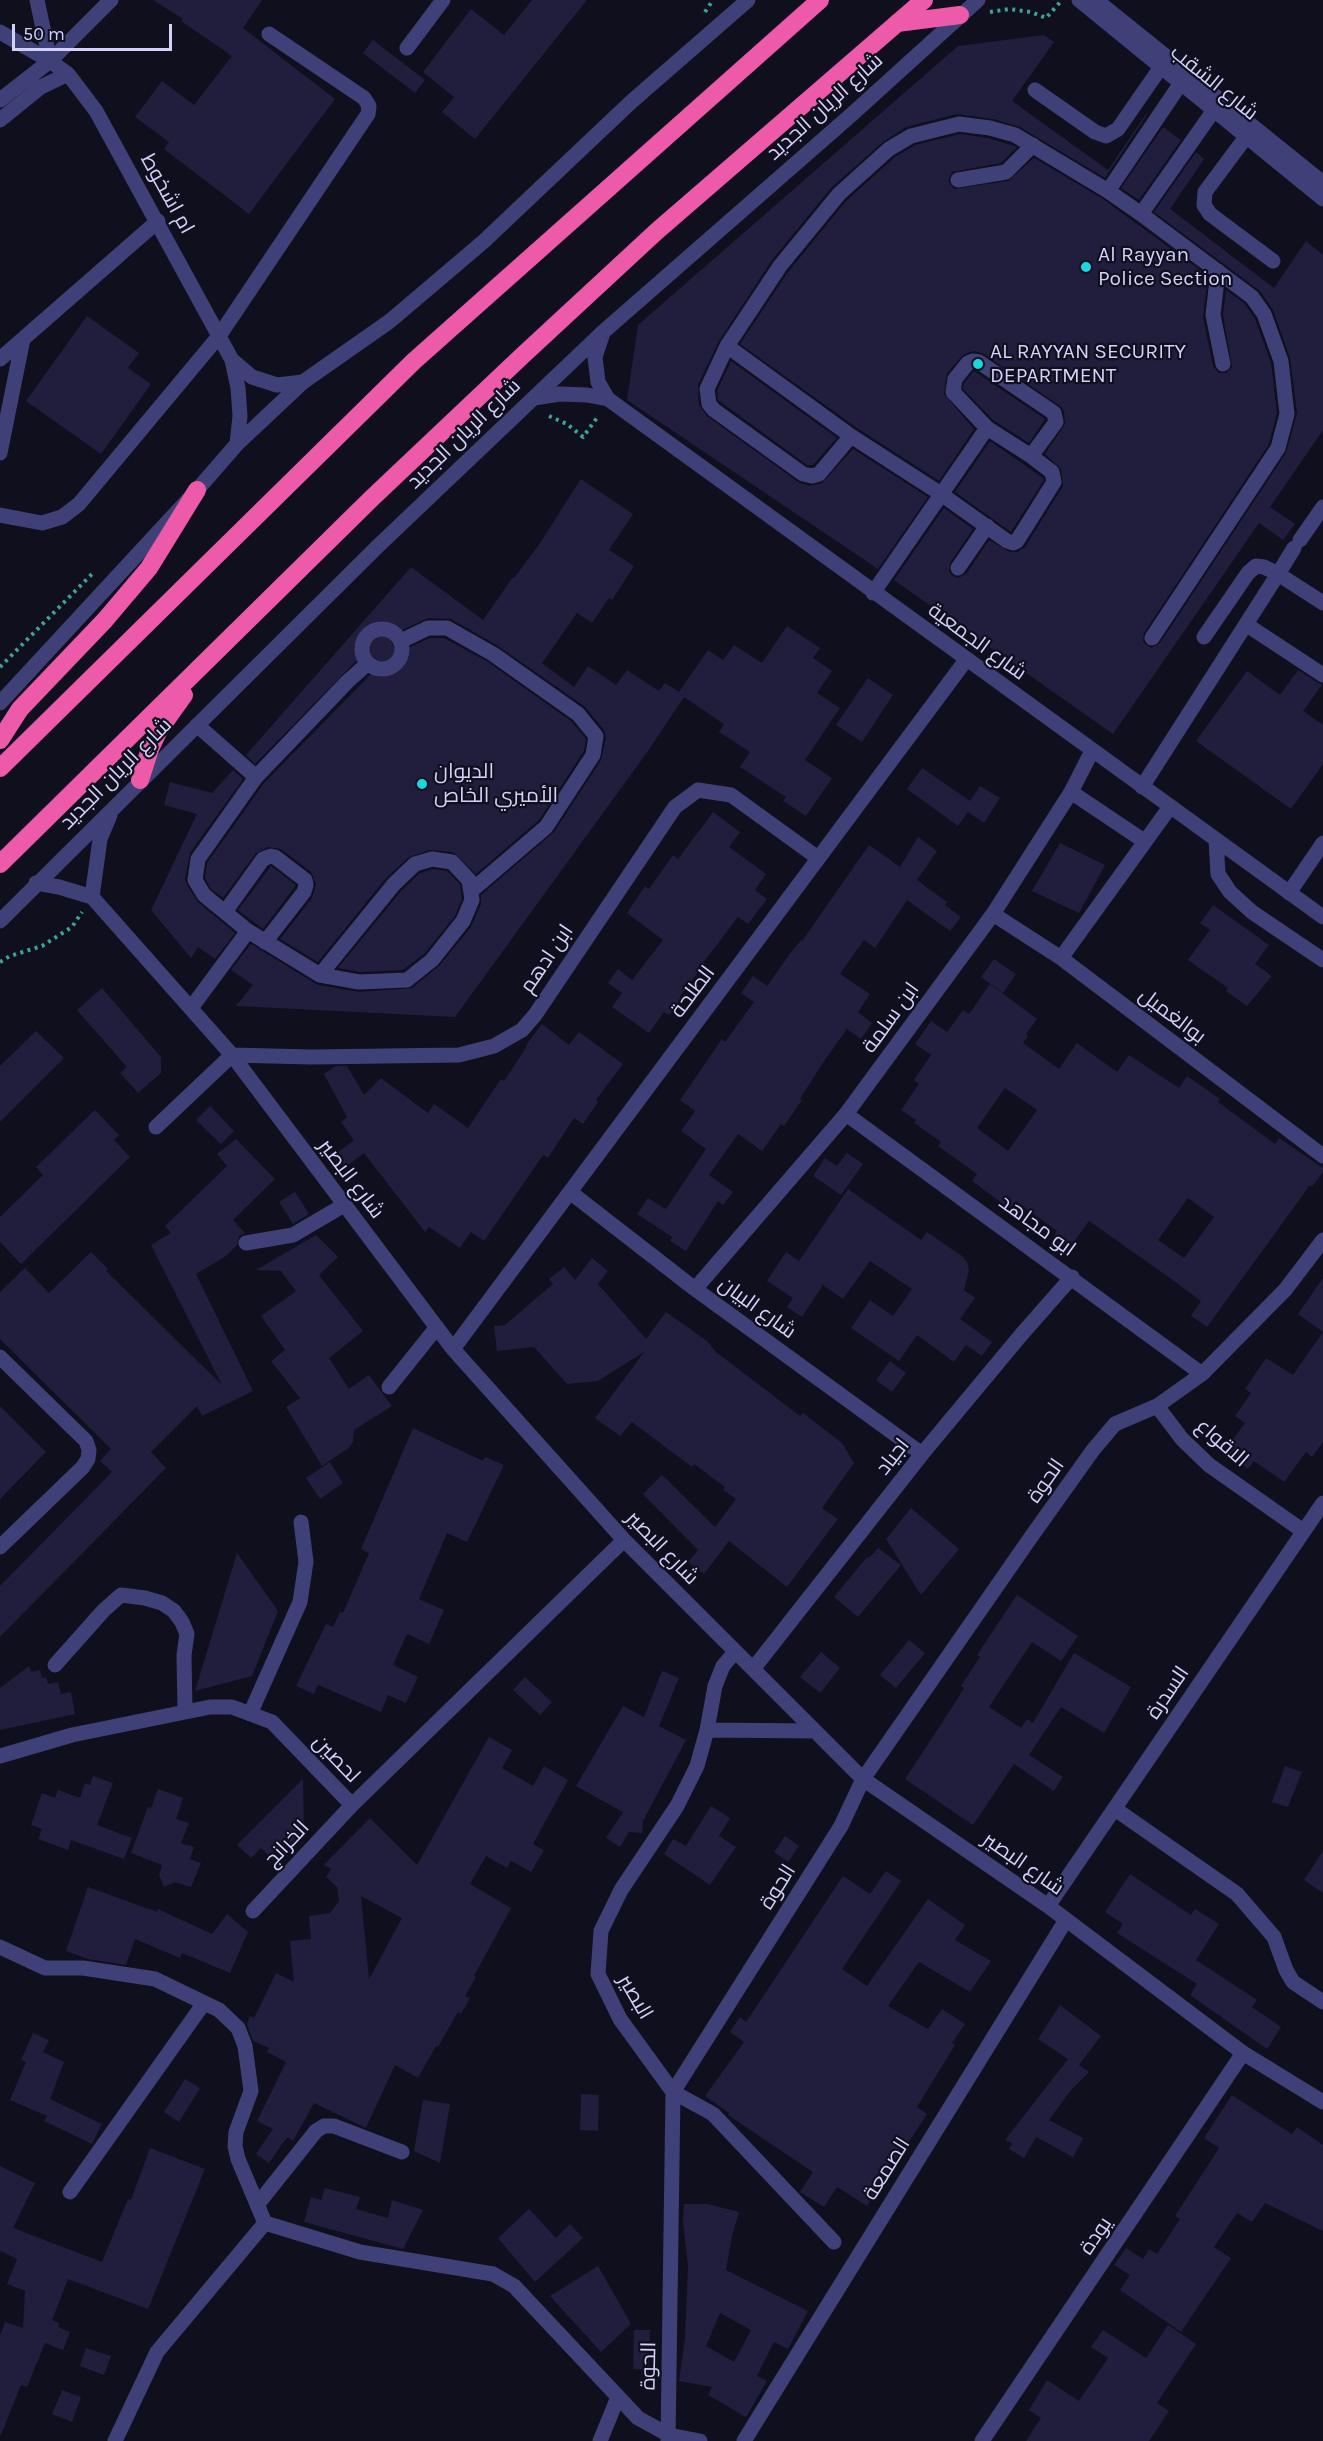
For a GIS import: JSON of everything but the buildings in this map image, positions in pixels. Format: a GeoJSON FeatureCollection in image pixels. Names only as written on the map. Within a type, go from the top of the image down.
{"type":"FeatureCollection","features":[{"type":"Feature","properties":{"kind":"highway"},"geometry":{"type":"LineString","coordinates":[[0,768],[414,361],[820,0]]}},
{"type":"Feature","properties":{"kind":"highway","name":"شارع الريان الجديد"},"geometry":{"type":"LineString","coordinates":[[0,864],[497,379],[649,239],[924,0]]}},
{"type":"Feature","properties":{"kind":"highway"},"geometry":{"type":"LineString","coordinates":[[897,23],[960,15]]}},
{"type":"Feature","properties":{"kind":"highway"},"geometry":{"type":"LineString","coordinates":[[0,740],[20,709],[105,620],[149,568],[197,490]]}},
{"type":"Feature","properties":{"kind":"highway"},"geometry":{"type":"LineString","coordinates":[[140,780],[150,749],[178,702],[296,573]]}},
{"type":"Feature","properties":{"kind":"street"},"geometry":{"type":"LineString","coordinates":[[37,0],[50,61]]}},
{"type":"Feature","properties":{"kind":"street"},"geometry":{"type":"LineString","coordinates":[[0,99],[50,61],[111,0]]}},
{"type":"Feature","properties":{"kind":"street"},"geometry":{"type":"LineString","coordinates":[[407,48],[443,0]]}},
{"type":"Feature","properties":{"kind":"street"},"geometry":{"type":"LineString","coordinates":[[0,703],[237,444],[303,382],[390,321],[483,242],[631,102],[748,0]]}},
{"type":"Feature","properties":{"kind":"street","name":"شارع الريان الجديد"},"geometry":{"type":"LineString","coordinates":[[0,921],[377,548],[603,332],[850,116],[978,0]]}},
{"type":"Feature","properties":{"kind":"street","name":"شارع الشقب"},"geometry":{"type":"LineString","coordinates":[[1079,0],[1246,136],[1323,183]]}},
{"type":"Feature","properties":{"kind":"street","name":"شارع الشقب"},"geometry":{"type":"LineString","coordinates":[[1096,0],[1280,156],[1323,199]]}},
{"type":"Feature","properties":{"kind":"street","name":"ام اشخوط"},"geometry":{"type":"LineString","coordinates":[[0,32],[68,74],[96,111],[232,360],[239,397],[240,416],[237,444]]}},
{"type":"Feature","properties":{"kind":"street"},"geometry":{"type":"LineString","coordinates":[[0,515],[42,523],[62,517],[72,511],[219,336],[368,114],[369,106],[364,98],[268,34]]}},
{"type":"Feature","properties":{"kind":"street"},"geometry":{"type":"LineString","coordinates":[[1035,90],[1095,132],[1106,136],[1119,129],[1161,67]]}},
{"type":"Feature","properties":{"kind":"street"},"geometry":{"type":"LineString","coordinates":[[0,120],[41,87],[68,74]]}},
{"type":"Feature","properties":{"kind":"street"},"geometry":{"type":"LineString","coordinates":[[1108,190],[1181,83]]}},
{"type":"Feature","properties":{"kind":"street"},"geometry":{"type":"LineString","coordinates":[[1141,214],[1214,110]]}},
{"type":"Feature","properties":{"kind":"street"},"geometry":{"type":"LineString","coordinates":[[851,436],[819,474],[812,476],[802,474],[709,404],[707,389],[727,346],[780,266],[839,194],[888,149],[911,136],[959,124],[990,128],[1015,135],[1108,190],[1252,297],[1264,315],[1281,361],[1287,414],[1278,448],[1152,638]]}},
{"type":"Feature","properties":{"kind":"street"},"geometry":{"type":"LineString","coordinates":[[1246,136],[1205,192],[1204,205],[1210,214],[1273,261]]}},
{"type":"Feature","properties":{"kind":"street"},"geometry":{"type":"LineString","coordinates":[[958,180],[1006,172],[1033,146]]}},
{"type":"Feature","properties":{"kind":"street"},"geometry":{"type":"LineString","coordinates":[[0,359],[158,221]]}},
{"type":"Feature","properties":{"kind":"street"},"geometry":{"type":"LineString","coordinates":[[1218,271],[1213,315],[1223,364]]}},
{"type":"Feature","properties":{"kind":"street"},"geometry":{"type":"LineString","coordinates":[[603,332],[594,357],[598,382],[608,399]]}},
{"type":"Feature","properties":{"kind":"street"},"geometry":{"type":"LineString","coordinates":[[0,453],[23,339]]}},
{"type":"Feature","properties":{"kind":"street"},"geometry":{"type":"LineString","coordinates":[[727,346],[851,436],[941,494],[1007,542],[1017,541],[1052,488],[1054,482],[1052,472],[987,428],[953,392],[955,379],[968,363],[979,362],[1054,413],[1056,422],[1031,456]]}},
{"type":"Feature","properties":{"kind":"street","name":"ام اشخوط"},"geometry":{"type":"LineString","coordinates":[[232,360],[252,377],[277,385],[303,382]]}},
{"type":"Feature","properties":{"kind":"street","name":"شارع الجمعية"},"geometry":{"type":"LineString","coordinates":[[533,398],[560,393],[608,399],[1323,918]]}},
{"type":"Feature","properties":{"kind":"street"},"geometry":{"type":"LineString","coordinates":[[873,593],[987,428]]}},
{"type":"Feature","properties":{"kind":"street"},"geometry":{"type":"LineString","coordinates":[[1142,787],[1323,507]]}},
{"type":"Feature","properties":{"kind":"street"},"geometry":{"type":"LineString","coordinates":[[958,568],[987,526]]}},
{"type":"Feature","properties":{"kind":"street"},"geometry":{"type":"LineString","coordinates":[[1204,637],[1248,573],[1256,566],[1278,574],[1323,603]]}},
{"type":"Feature","properties":{"kind":"street"},"geometry":{"type":"LineString","coordinates":[[1247,625],[1323,675]]}},
{"type":"Feature","properties":{"kind":"street"},"geometry":{"type":"LineString","coordinates":[[401,640],[428,628],[447,628],[493,654],[578,714],[596,736],[593,754],[546,827],[471,891]]}},
{"type":"Feature","properties":{"kind":"street"},"geometry":{"type":"LineString","coordinates":[[390,629],[401,640],[402,656],[397,663],[382,670],[368,664],[361,650],[363,642],[374,630],[390,629]]}},
{"type":"Feature","properties":{"kind":"street","name":"الطلحة"},"geometry":{"type":"LineString","coordinates":[[453,1348],[966,660]]}},
{"type":"Feature","properties":{"kind":"street"},"geometry":{"type":"LineString","coordinates":[[320,975],[381,899],[415,864],[432,859],[452,861],[469,880],[472,900],[463,921],[432,960],[407,980],[359,982],[320,975],[248,931],[204,895],[195,880],[195,868],[198,859],[256,777],[348,681],[368,664]]}},
{"type":"Feature","properties":{"kind":"street"},"geometry":{"type":"LineString","coordinates":[[197,725],[256,777]]}},
{"type":"Feature","properties":{"kind":"street","name":"ابن سلمة"},"geometry":{"type":"LineString","coordinates":[[695,1289],[846,1114],[993,914],[1071,792],[1092,751]]}},
{"type":"Feature","properties":{"kind":"street","name":"ابن ادهم"},"geometry":{"type":"LineString","coordinates":[[232,1055],[311,1057],[459,1055],[494,1047],[522,1030],[535,1015],[675,807],[698,790],[731,795],[818,858]]}},
{"type":"Feature","properties":{"kind":"street"},"geometry":{"type":"LineString","coordinates":[[1071,792],[1144,841]]}},
{"type":"Feature","properties":{"kind":"street"},"geometry":{"type":"LineString","coordinates":[[1061,958],[1170,807]]}},
{"type":"Feature","properties":{"kind":"street"},"geometry":{"type":"LineString","coordinates":[[36,884],[58,887],[92,897],[100,839],[113,809]]}},
{"type":"Feature","properties":{"kind":"street"},"geometry":{"type":"LineString","coordinates":[[1216,840],[1218,874],[1230,892],[1252,912],[1323,960]]}},
{"type":"Feature","properties":{"kind":"street"},"geometry":{"type":"LineString","coordinates":[[1289,893],[1323,843]]}},
{"type":"Feature","properties":{"kind":"street"},"geometry":{"type":"LineString","coordinates":[[225,912],[263,859],[276,857],[305,880],[306,885],[304,892],[265,942]]}},
{"type":"Feature","properties":{"kind":"street","name":"شارع البصير"},"geometry":{"type":"LineString","coordinates":[[92,897],[232,1055],[453,1348],[624,1540],[734,1653],[753,1669],[863,1779],[1048,1906],[1243,2053],[1323,2102]]}},
{"type":"Feature","properties":{"kind":"street","name":"بوالغميل"},"geometry":{"type":"LineString","coordinates":[[993,914],[1061,958],[1323,1155]]}},
{"type":"Feature","properties":{"kind":"street"},"geometry":{"type":"LineString","coordinates":[[191,1008],[248,931]]}},
{"type":"Feature","properties":{"kind":"street"},"geometry":{"type":"LineString","coordinates":[[156,1127],[232,1055]]}},
{"type":"Feature","properties":{"kind":"street","name":"ابو مجاهد"},"geometry":{"type":"LineString","coordinates":[[846,1114],[1202,1374]]}},
{"type":"Feature","properties":{"kind":"street","name":"شارع البيان"},"geometry":{"type":"LineString","coordinates":[[570,1192],[695,1289],[922,1454]]}},
{"type":"Feature","properties":{"kind":"street"},"geometry":{"type":"LineString","coordinates":[[246,1243],[293,1236],[344,1205]]}},
{"type":"Feature","properties":{"kind":"street"},"geometry":{"type":"LineString","coordinates":[[1157,1406],[1202,1374],[1285,1290],[1323,1240]]}},
{"type":"Feature","properties":{"kind":"street","name":"اجياد"},"geometry":{"type":"LineString","coordinates":[[753,1669],[922,1454],[1021,1335],[1072,1278]]}},
{"type":"Feature","properties":{"kind":"street"},"geometry":{"type":"LineString","coordinates":[[389,1387],[437,1328]]}},
{"type":"Feature","properties":{"kind":"street"},"geometry":{"type":"LineString","coordinates":[[0,1357],[86,1441],[89,1450],[88,1459],[83,1467],[0,1547]]}},
{"type":"Feature","properties":{"kind":"street","name":"الحوة"},"geometry":{"type":"LineString","coordinates":[[669,2438],[673,2092],[841,1826],[863,1779],[1093,1450],[1115,1424],[1157,1406]]}},
{"type":"Feature","properties":{"kind":"street","name":"الاقواع"},"geometry":{"type":"LineString","coordinates":[[1157,1406],[1182,1439],[1209,1465],[1304,1531]]}},
{"type":"Feature","properties":{"kind":"street","name":"السدرة"},"geometry":{"type":"LineString","coordinates":[[1048,1906],[1304,1531],[1320,1514]]}},
{"type":"Feature","properties":{"kind":"street"},"geometry":{"type":"LineString","coordinates":[[250,1713],[300,1602],[306,1562],[301,1522]]}},
{"type":"Feature","properties":{"kind":"street","name":"لحصين"},"geometry":{"type":"LineString","coordinates":[[0,1756],[72,1735],[210,1707],[232,1707],[272,1722],[352,1805],[624,1540]]}},
{"type":"Feature","properties":{"kind":"street"},"geometry":{"type":"LineString","coordinates":[[55,1665],[104,1610],[121,1595],[162,1603],[174,1611],[187,1634],[184,1655],[185,1712]]}},
{"type":"Feature","properties":{"kind":"street","name":"البصير"},"geometry":{"type":"LineString","coordinates":[[734,1653],[723,1666],[715,1686],[707,1730],[697,1766],[677,1806],[621,1890],[601,1931],[598,1974],[620,2019],[673,2092],[713,2114],[834,2242]]}},
{"type":"Feature","properties":{"kind":"street"},"geometry":{"type":"LineString","coordinates":[[707,1730],[815,1731]]}},
{"type":"Feature","properties":{"kind":"street","name":"الخرانج"},"geometry":{"type":"LineString","coordinates":[[253,1911],[352,1805]]}},
{"type":"Feature","properties":{"kind":"street"},"geometry":{"type":"LineString","coordinates":[[1115,1809],[1237,1894],[1274,1936],[1286,1970],[1293,1982],[1323,2002]]}},
{"type":"Feature","properties":{"kind":"street","name":"الصمعة"},"geometry":{"type":"LineString","coordinates":[[744,2441],[1066,1920]]}},
{"type":"Feature","properties":{"kind":"street"},"geometry":{"type":"LineString","coordinates":[[0,1947],[45,1968],[83,1968],[155,1979],[219,2010],[238,2028],[245,2046],[251,2091],[236,2132],[235,2146],[237,2159],[265,2223],[360,2252],[493,2274],[514,2286],[638,2418],[669,2438],[700,2441]]}},
{"type":"Feature","properties":{"kind":"street"},"geometry":{"type":"LineString","coordinates":[[70,2192],[204,2003]]}},
{"type":"Feature","properties":{"kind":"street","name":"يودة"},"geometry":{"type":"LineString","coordinates":[[982,2441],[1243,2053]]}},
{"type":"Feature","properties":{"kind":"street"},"geometry":{"type":"LineString","coordinates":[[257,2205],[316,2131],[324,2126],[334,2126],[402,2152]]}},
{"type":"Feature","properties":{"kind":"street"},"geometry":{"type":"LineString","coordinates":[[115,2441],[158,2352],[265,2223]]}},
{"type":"Feature","properties":{"kind":"street"},"geometry":{"type":"LineString","coordinates":[[600,2441],[618,2397]]}},
{"type":"Feature","properties":{"kind":"path"},"geometry":{"type":"LineString","coordinates":[[0,962],[10,956],[42,946],[72,927],[92,897]]}},
{"type":"Feature","properties":{"kind":"place","name":"Al Rayyan Police Section"},"geometry":{"type":"Point","coordinates":[1086,267]}},
{"type":"Feature","properties":{"kind":"place","name":"AL RAYYAN SECURITY DEPARTMENT"},"geometry":{"type":"Point","coordinates":[978,364]}},
{"type":"Feature","properties":{"kind":"place","name":"الديوان الأميري الخاص"},"geometry":{"type":"Point","coordinates":[422,784]}}]}
